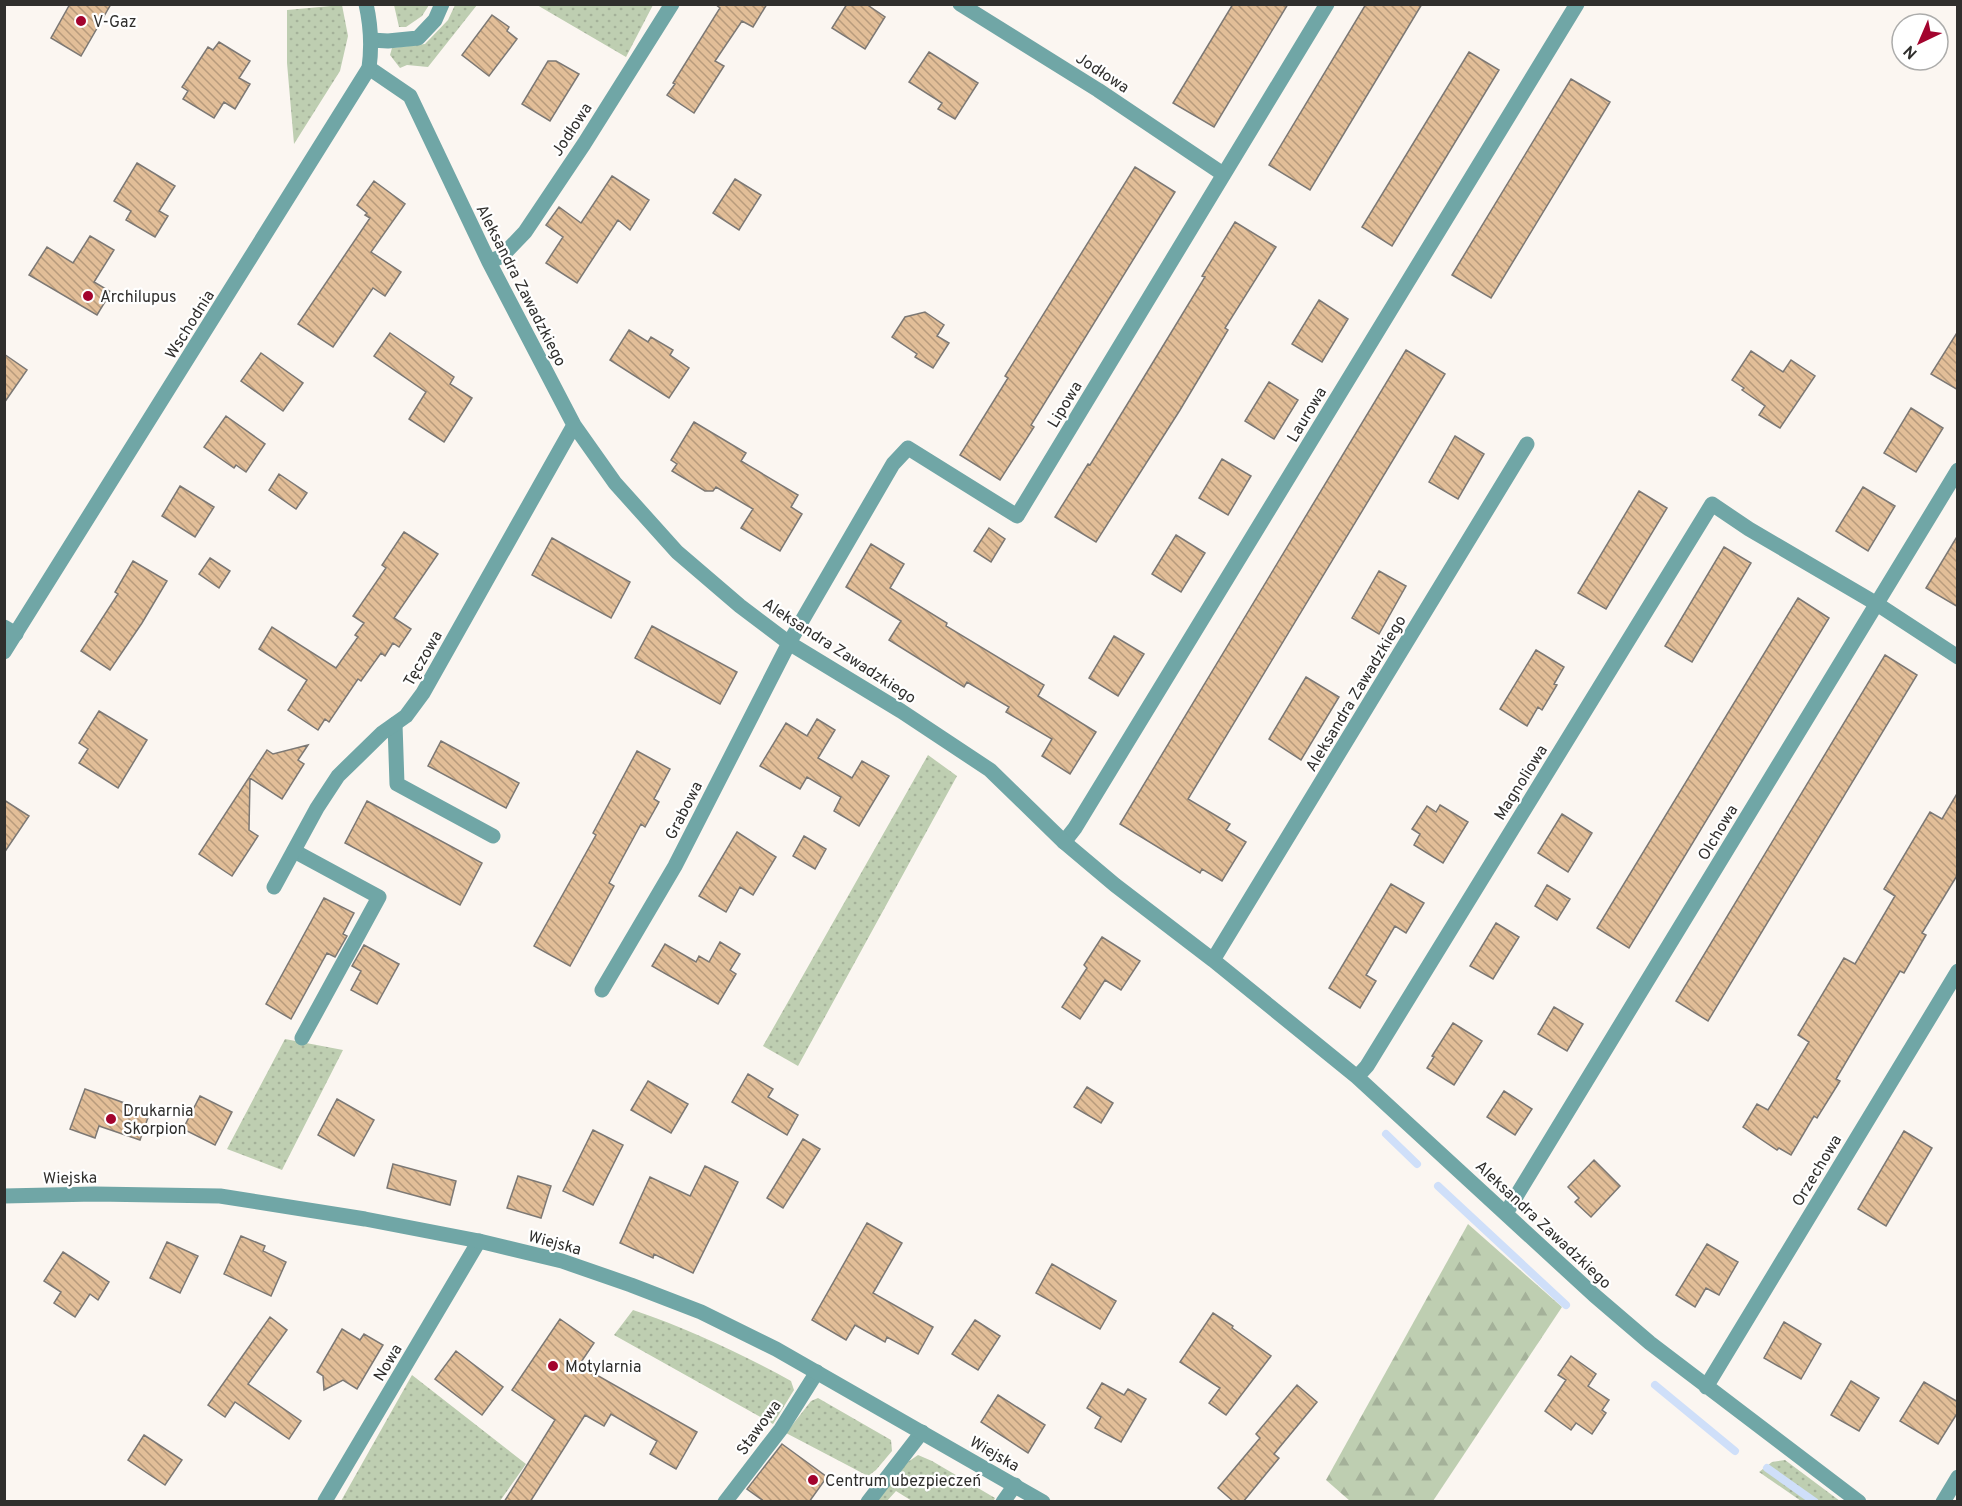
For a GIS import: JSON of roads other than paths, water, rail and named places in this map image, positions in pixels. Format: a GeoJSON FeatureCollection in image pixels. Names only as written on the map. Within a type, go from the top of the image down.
{"type":"FeatureCollection","features":[{"type":"Feature","properties":{"kind":"street","name":"Wschodnia"},"geometry":{"type":"LineString","coordinates":[[4,652],[10,630],[369,68],[371,40],[366,4]]}},
{"type":"Feature","properties":{"kind":"street"},"geometry":{"type":"LineString","coordinates":[[371,40],[418,38],[435,20],[442,4]]}},
{"type":"Feature","properties":{"kind":"street","name":"Jodłowa"},"geometry":{"type":"LineString","coordinates":[[489,262],[502,256],[525,232],[584,144],[672,4]]}},
{"type":"Feature","properties":{"kind":"street","name":"Jodłowa"},"geometry":{"type":"LineString","coordinates":[[960,4],[1098,90],[1224,174]]}},
{"type":"Feature","properties":{"kind":"street","name":"Lipowa"},"geometry":{"type":"LineString","coordinates":[[789,643],[893,464],[908,448],[1017,516],[1327,4]]}},
{"type":"Feature","properties":{"kind":"street","name":"Laurowa"},"geometry":{"type":"LineString","coordinates":[[1064,842],[1093,799],[1577,4]]}},
{"type":"Feature","properties":{"kind":"street","name":"Aleksandra Zawadzkiego"},"geometry":{"type":"LineString","coordinates":[[369,68],[410,96],[489,262],[574,425],[615,483],[676,552],[740,606],[789,643],[901,711],[990,770],[1064,842],[1115,885],[1213,960],[1357,1077],[1594,1295],[1650,1343],[1859,1502]]}},
{"type":"Feature","properties":{"kind":"street","name":"Tęczowa"},"geometry":{"type":"LineString","coordinates":[[274,887],[317,808],[338,776],[361,752],[406,716],[423,693],[574,425]]}},
{"type":"Feature","properties":{"kind":"street","name":"Aleksandra Zawadzkiego"},"geometry":{"type":"LineString","coordinates":[[1213,960],[1527,444]]}},
{"type":"Feature","properties":{"kind":"street","name":"Olchowa"},"geometry":{"type":"LineString","coordinates":[[1506,1213],[1958,470]]}},
{"type":"Feature","properties":{"kind":"street","name":"Magnoliowa"},"geometry":{"type":"LineString","coordinates":[[1357,1077],[1367,1066],[1712,504],[1749,529],[1877,604]]}},
{"type":"Feature","properties":{"kind":"street"},"geometry":{"type":"LineString","coordinates":[[1877,604],[1958,657]]}},
{"type":"Feature","properties":{"kind":"street","name":"Grabowa"},"geometry":{"type":"LineString","coordinates":[[603,990],[675,866],[789,643]]}},
{"type":"Feature","properties":{"kind":"street"},"geometry":{"type":"LineString","coordinates":[[395,724],[397,784],[493,836]]}},
{"type":"Feature","properties":{"kind":"street"},"geometry":{"type":"LineString","coordinates":[[294,851],[379,897],[302,1038]]}},
{"type":"Feature","properties":{"kind":"street","name":"Orzechowa"},"geometry":{"type":"LineString","coordinates":[[1706,1387],[1958,971]]}},
{"type":"Feature","properties":{"kind":"street","name":"Wiejska"},"geometry":{"type":"LineString","coordinates":[[4,1196],[95,1194],[220,1196],[365,1219],[479,1241],[562,1261],[701,1312],[776,1348],[1043,1502]]}},
{"type":"Feature","properties":{"kind":"street","name":"Nowa"},"geometry":{"type":"LineString","coordinates":[[325,1501],[479,1241]]}},
{"type":"Feature","properties":{"kind":"street","name":"Stawowa"},"geometry":{"type":"LineString","coordinates":[[725,1502],[781,1430],[817,1372]]}},
{"type":"Feature","properties":{"kind":"street"},"geometry":{"type":"LineString","coordinates":[[868,1502],[922,1432]]}},
{"type":"Feature","properties":{"kind":"street"},"geometry":{"type":"LineString","coordinates":[[1943,1502],[1958,1477]]}},
{"type":"Feature","properties":{"kind":"street"},"geometry":{"type":"LineString","coordinates":[[1003,1502],[1015,1485]]}},
{"type":"Feature","properties":{"kind":"waterway"},"geometry":{"type":"LineString","coordinates":[[1386,1134],[1417,1164]]}},
{"type":"Feature","properties":{"kind":"waterway"},"geometry":{"type":"LineString","coordinates":[[1438,1186],[1566,1305]]}},
{"type":"Feature","properties":{"kind":"waterway"},"geometry":{"type":"LineString","coordinates":[[1655,1385],[1735,1451]]}},
{"type":"Feature","properties":{"kind":"waterway"},"geometry":{"type":"LineString","coordinates":[[1767,1468],[1815,1502]]}},
{"type":"Feature","properties":{"kind":"place","name":"V-Gaz"},"geometry":{"type":"Point","coordinates":[81,21]}},
{"type":"Feature","properties":{"kind":"place","name":"Archilupus"},"geometry":{"type":"Point","coordinates":[88,296]}},
{"type":"Feature","properties":{"kind":"place","name":"Drukarnia Skorpion"},"geometry":{"type":"Point","coordinates":[111,1119]}},
{"type":"Feature","properties":{"kind":"place","name":"Motylarnia"},"geometry":{"type":"Point","coordinates":[553,1366]}},
{"type":"Feature","properties":{"kind":"place","name":"Centrum ubezpieczeń"},"geometry":{"type":"Point","coordinates":[813,1480]}}]}
